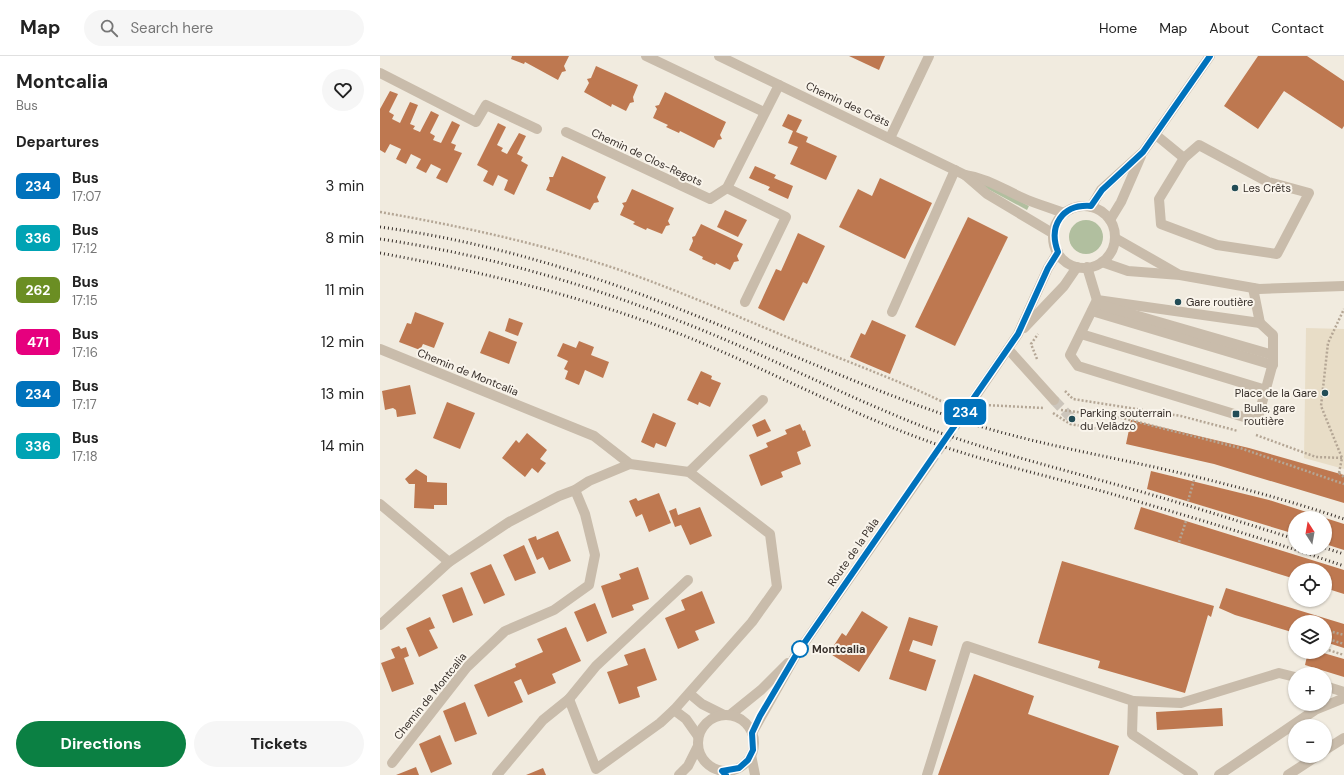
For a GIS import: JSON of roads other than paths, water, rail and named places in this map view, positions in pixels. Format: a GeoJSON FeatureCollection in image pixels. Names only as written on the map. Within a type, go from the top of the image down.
{"type":"FeatureCollection","features":[{"type":"Feature","properties":{"kind":"street"},"geometry":{"type":"LineString","coordinates":[[646,56],[764,112]]}},
{"type":"Feature","properties":{"kind":"street","name":"Chemin des Crêts"},"geometry":{"type":"LineString","coordinates":[[719,56],[965,175],[987,194],[1054,234]]}},
{"type":"Feature","properties":{"kind":"street"},"geometry":{"type":"LineString","coordinates":[[890,138],[929,56]]}},
{"type":"Feature","properties":{"kind":"street"},"geometry":{"type":"LineString","coordinates":[[1091,206],[1102,190],[1143,152],[1210,56]]}},
{"type":"Feature","properties":{"kind":"street"},"geometry":{"type":"LineString","coordinates":[[380,73],[476,122],[486,105],[537,129]]}},
{"type":"Feature","properties":{"kind":"street"},"geometry":{"type":"LineString","coordinates":[[745,302],[786,217],[727,188],[764,112],[779,85]]}},
{"type":"Feature","properties":{"kind":"street","name":"Chemin de Clos-Regots"},"geometry":{"type":"LineString","coordinates":[[566,132],[710,199],[727,188]]}},
{"type":"Feature","properties":{"kind":"street"},"geometry":{"type":"LineString","coordinates":[[1156,135],[1184,158]]}},
{"type":"Feature","properties":{"kind":"street"},"geometry":{"type":"LineString","coordinates":[[1199,145],[1268,182],[1309,193],[1278,254],[1217,245],[1161,224],[1159,199],[1184,158],[1199,145]]}},
{"type":"Feature","properties":{"kind":"street"},"geometry":{"type":"LineString","coordinates":[[1110,220],[1121,202],[1143,152]]}},
{"type":"Feature","properties":{"kind":"street"},"geometry":{"type":"LineString","coordinates":[[892,312],[955,170]]}},
{"type":"Feature","properties":{"kind":"street","name":"Chemin des Crêts"},"geometry":{"type":"LineString","coordinates":[[965,175],[979,177],[1023,198],[1064,213]]}},
{"type":"Feature","properties":{"kind":"street"},"geometry":{"type":"LineString","coordinates":[[1102,262],[1110,253],[1115,238],[1113,226],[1110,220],[1101,211],[1091,206],[1077,207],[1064,213],[1056,224],[1054,234],[1054,242],[1058,252],[1066,261],[1082,267],[1097,300],[1102,306],[1273,360]]}},
{"type":"Feature","properties":{"kind":"street"},"geometry":{"type":"LineString","coordinates":[[1115,238],[1180,275]]}},
{"type":"Feature","properties":{"kind":"street"},"geometry":{"type":"LineString","coordinates":[[972,401],[1018,334],[1048,268],[1058,252]]}},
{"type":"Feature","properties":{"kind":"street"},"geometry":{"type":"LineString","coordinates":[[1018,334],[1082,267],[1102,262],[1128,270],[1180,275],[1253,288],[1344,286]]}},
{"type":"Feature","properties":{"kind":"street"},"geometry":{"type":"LineString","coordinates":[[1253,288],[1260,323]]}},
{"type":"Feature","properties":{"kind":"street"},"geometry":{"type":"LineString","coordinates":[[1097,300],[1260,323],[1274,335],[1273,360],[1257,420],[1078,366],[1070,355],[1097,300]]}},
{"type":"Feature","properties":{"kind":"street"},"geometry":{"type":"LineString","coordinates":[[1092,311],[1273,360]]}},
{"type":"Feature","properties":{"kind":"street"},"geometry":{"type":"LineString","coordinates":[[1081,334],[1266,390]]}},
{"type":"Feature","properties":{"kind":"street","name":"Chemin de Montcalia"},"geometry":{"type":"LineString","coordinates":[[380,349],[594,436],[630,464]]}},
{"type":"Feature","properties":{"kind":"street"},"geometry":{"type":"LineString","coordinates":[[1008,349],[1055,404]]}},
{"type":"Feature","properties":{"kind":"street"},"geometry":{"type":"LineString","coordinates":[[689,472],[763,400]]}},
{"type":"Feature","properties":{"kind":"street"},"geometry":{"type":"LineString","coordinates":[[380,625],[449,562],[509,522],[559,496],[576,490],[589,481],[630,464],[689,472],[770,534],[777,588],[752,622],[690,694],[660,723],[596,769],[569,698]]}},
{"type":"Feature","properties":{"kind":"street","name":"Route de la Pâla"},"geometry":{"type":"LineString","coordinates":[[752,733],[760,716],[796,655],[929,464]]}},
{"type":"Feature","properties":{"kind":"street","name":"Chemin de Montcalia"},"geometry":{"type":"LineString","coordinates":[[392,763],[466,667],[505,631],[554,610],[589,585],[594,555],[585,514],[576,490]]}},
{"type":"Feature","properties":{"kind":"street"},"geometry":{"type":"LineString","coordinates":[[380,504],[449,562]]}},
{"type":"Feature","properties":{"kind":"street"},"geometry":{"type":"LineString","coordinates":[[496,775],[543,720],[569,698],[596,666],[688,580]]}},
{"type":"Feature","properties":{"kind":"street"},"geometry":{"type":"LineString","coordinates":[[927,775],[967,646],[1133,701],[1181,703],[1279,673],[1288,675]]}},
{"type":"Feature","properties":{"kind":"street","name":"Route de la Pâla"},"geometry":{"type":"LineString","coordinates":[[727,715],[761,690],[796,655]]}},
{"type":"Feature","properties":{"kind":"street"},"geometry":{"type":"LineString","coordinates":[[1332,688],[1344,692]]}},
{"type":"Feature","properties":{"kind":"street"},"geometry":{"type":"LineString","coordinates":[[690,694],[702,704],[744,722],[752,733],[754,744],[751,755],[755,775]]}},
{"type":"Feature","properties":{"kind":"street"},"geometry":{"type":"LineString","coordinates":[[1219,775],[1315,710],[1344,698]]}},
{"type":"Feature","properties":{"kind":"street"},"geometry":{"type":"LineString","coordinates":[[1133,701],[1132,734],[1193,775]]}},
{"type":"Feature","properties":{"kind":"street"},"geometry":{"type":"LineString","coordinates":[[674,710],[686,719],[698,741],[703,759],[710,766],[722,772]]}},
{"type":"Feature","properties":{"kind":"street"},"geometry":{"type":"LineString","coordinates":[[679,775],[688,766],[703,727],[710,720],[727,715]]}},
{"type":"Feature","properties":{"kind":"street"},"geometry":{"type":"LineString","coordinates":[[1332,746],[1344,738]]}},
{"type":"Feature","properties":{"kind":"street"},"geometry":{"type":"LineString","coordinates":[[706,775],[739,768],[751,755]]}},
{"type":"Feature","properties":{"kind":"street"},"geometry":{"type":"LineString","coordinates":[[1288,775],[1306,763]]}},
{"type":"Feature","properties":{"kind":"tunnel"},"geometry":{"type":"LineString","coordinates":[[929,464],[975,397]]}},
{"type":"Feature","properties":{"kind":"tunnel"},"geometry":{"type":"LineString","coordinates":[[1054,400],[1072,419]]}},
{"type":"Feature","properties":{"kind":"railway"},"geometry":{"type":"LineString","coordinates":[[380,227],[452,239],[524,257],[595,278],[700,317],[915,404],[977,425],[1030,440],[1163,469],[1232,486],[1277,498],[1344,519]]}},
{"type":"Feature","properties":{"kind":"railway"},"geometry":{"type":"LineString","coordinates":[[380,239],[500,263],[539,273],[616,297],[750,350],[836,390],[924,427],[971,443],[1160,497],[1288,537]]}},
{"type":"Feature","properties":{"kind":"railway"},"geometry":{"type":"LineString","coordinates":[[380,253],[496,277],[610,309],[685,336],[839,405],[933,443],[997,463],[1195,518],[1344,566]]}},
{"type":"Feature","properties":{"kind":"railway"},"geometry":{"type":"LineString","coordinates":[[1332,550],[1344,554]]}},
{"type":"Feature","properties":{"kind":"place","name":"Les Crêts"},"geometry":{"type":"Point","coordinates":[1235,188]}},
{"type":"Feature","properties":{"kind":"place","name":"Gare routière"},"geometry":{"type":"Point","coordinates":[1178,302]}},
{"type":"Feature","properties":{"kind":"place","name":"Place de la Gare"},"geometry":{"type":"Point","coordinates":[1325,393]}},
{"type":"Feature","properties":{"kind":"place","name":"Bulle, gare routière"},"geometry":{"type":"Point","coordinates":[1236,414]}},
{"type":"Feature","properties":{"kind":"place","name":"Parking souterrain du Velâdzo"},"geometry":{"type":"Point","coordinates":[1072,419]}},
{"type":"Feature","properties":{"kind":"place","name":"Montcalia"},"geometry":{"type":"Point","coordinates":[800,649]}}]}
